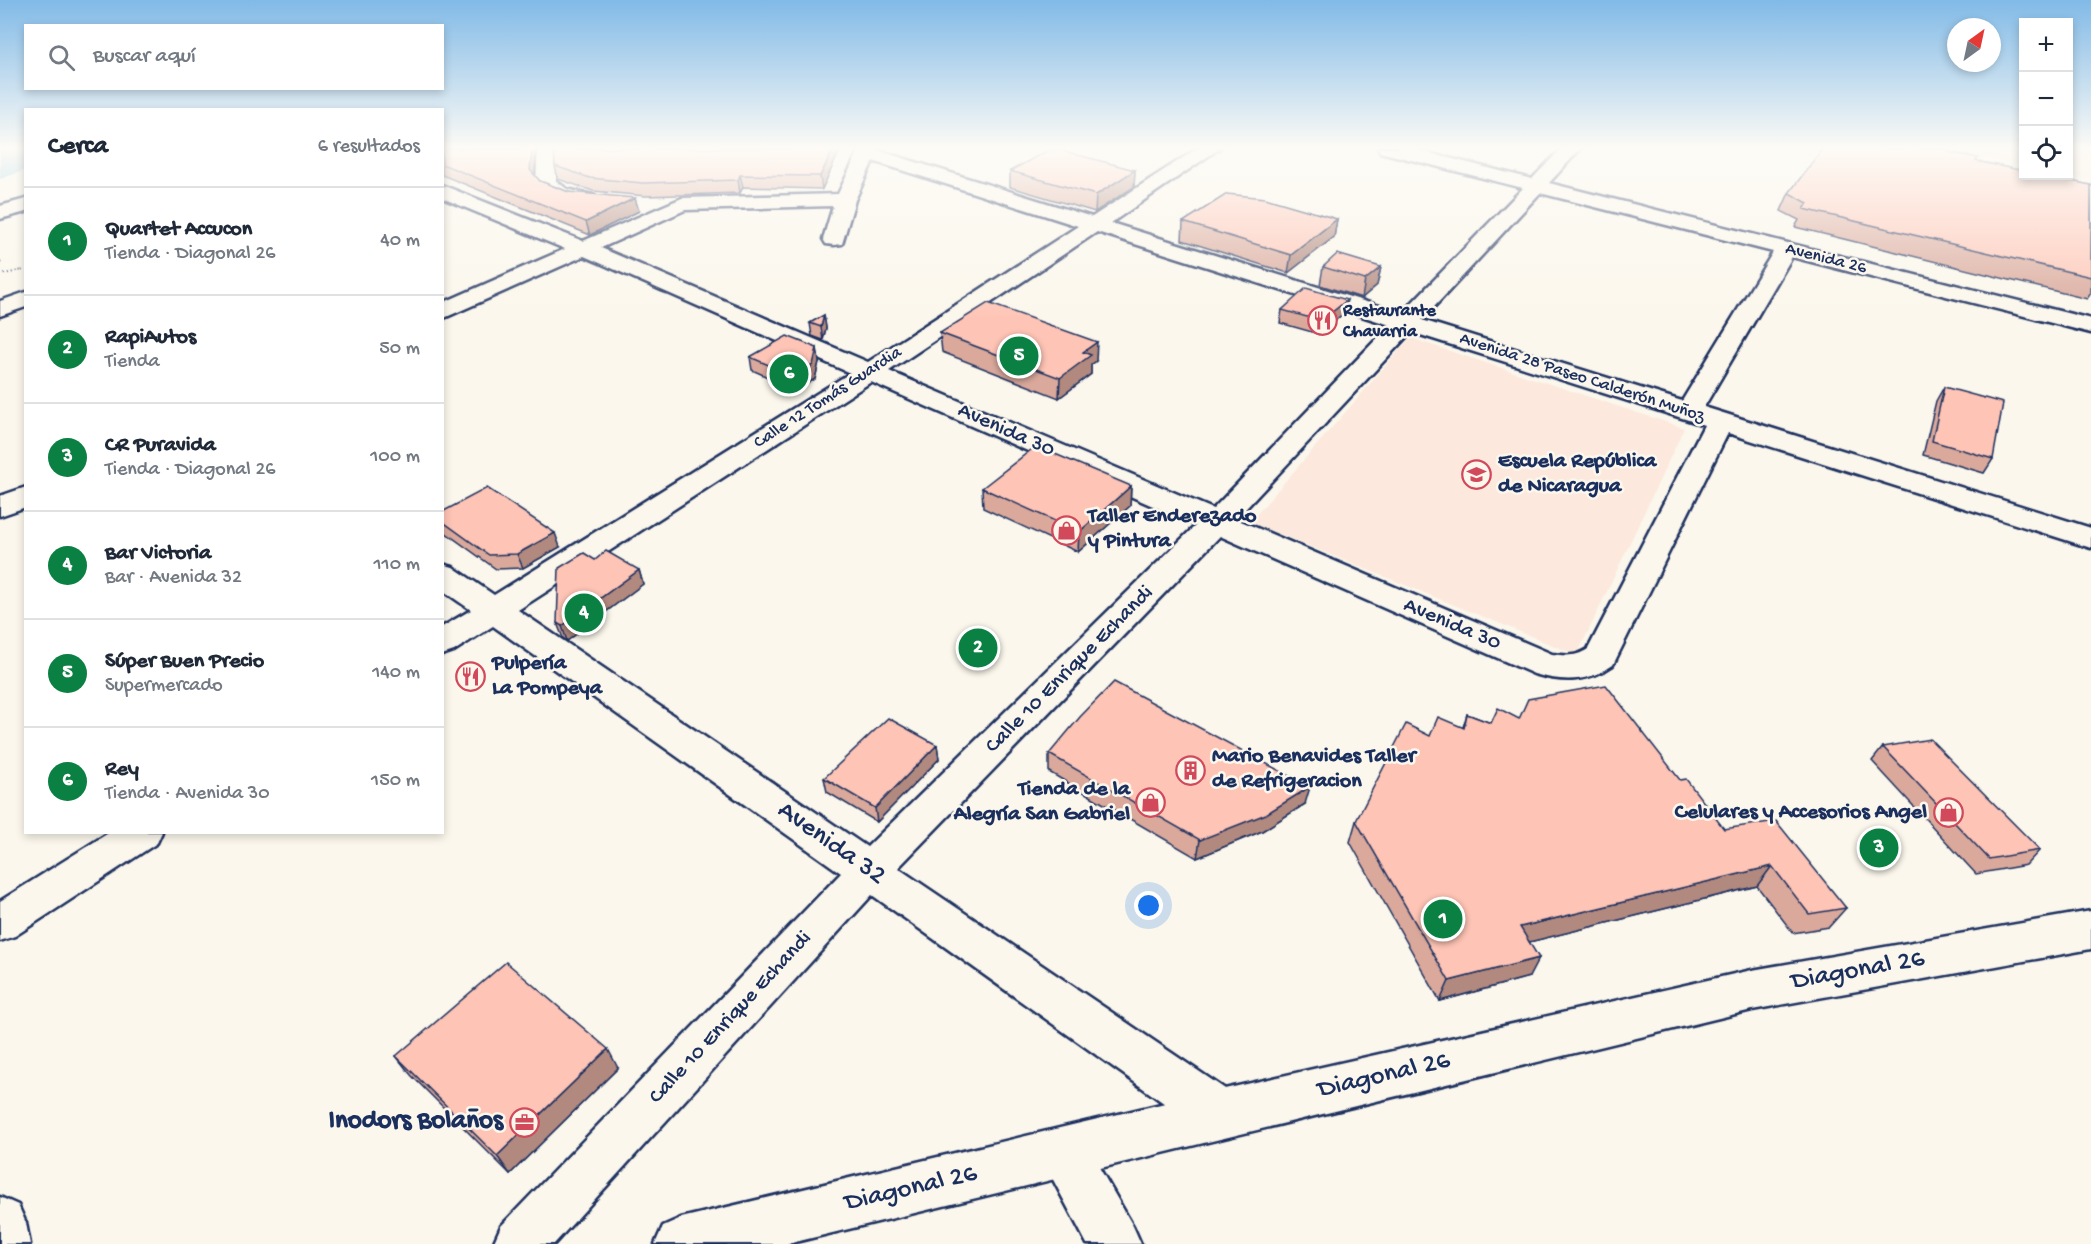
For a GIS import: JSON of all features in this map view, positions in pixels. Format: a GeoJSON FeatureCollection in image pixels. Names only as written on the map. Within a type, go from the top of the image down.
{"type":"FeatureCollection","features":[{"type":"Feature","properties":{"kind":"street"},"geometry":{"type":"LineString","coordinates":[[0,213],[23,206]]}},
{"type":"Feature","properties":{"kind":"street","name":"Avenida 30"},"geometry":{"type":"LineString","coordinates":[[479,206],[585,249],[1546,665],[1569,669],[1589,667],[1601,657],[1720,421]]}},
{"type":"Feature","properties":{"kind":"street"},"geometry":{"type":"LineString","coordinates":[[444,311],[678,206]]}},
{"type":"Feature","properties":{"kind":"street"},"geometry":{"type":"LineString","coordinates":[[834,239],[843,206]]}},
{"type":"Feature","properties":{"kind":"street","name":"Avenida 28 Paseo Calderón Muñoz"},"geometry":{"type":"LineString","coordinates":[[1041,206],[2091,538]]}},
{"type":"Feature","properties":{"kind":"street","name":"Calle 12 Tomás Guardia"},"geometry":{"type":"LineString","coordinates":[[444,643],[870,372],[1123,206]]}},
{"type":"Feature","properties":{"kind":"street","name":"Calle 10 Enrique Echandi"},"geometry":{"type":"LineString","coordinates":[[519,1244],[869,871],[1216,523],[1516,206]]}},
{"type":"Feature","properties":{"kind":"street","name":"Avenida 26"},"geometry":{"type":"LineString","coordinates":[[1615,206],[2091,326]]}},
{"type":"Feature","properties":{"kind":"street"},"geometry":{"type":"LineString","coordinates":[[1688,411],[1786,249]]}},
{"type":"Feature","properties":{"kind":"street"},"geometry":{"type":"LineString","coordinates":[[0,309],[24,300]]}},
{"type":"Feature","properties":{"kind":"street"},"geometry":{"type":"LineString","coordinates":[[0,507],[24,497]]}},
{"type":"Feature","properties":{"kind":"street","name":"Avenida 32"},"geometry":{"type":"LineString","coordinates":[[444,575],[1220,1114]]}},
{"type":"Feature","properties":{"kind":"street"},"geometry":{"type":"LineString","coordinates":[[0,923],[140,834]]}},
{"type":"Feature","properties":{"kind":"street","name":"Diagonal 26"},"geometry":{"type":"LineString","coordinates":[[681,1244],[1220,1114],[1752,990],[2091,930]]}},
{"type":"Feature","properties":{"kind":"street"},"geometry":{"type":"LineString","coordinates":[[1064,1153],[1115,1244]]}},
{"type":"Feature","properties":{"kind":"street"},"geometry":{"type":"LineString","coordinates":[[0,1223],[4,1244]]}},
{"type":"Feature","properties":{"kind":"shaded area","name":"Escuela República de Nicaragua"},"geometry":{"type":"Polygon","coordinates":[[[1410,338],[1684,428],[1577,655],[1250,522],[1410,338]]]}},
{"type":"Feature","properties":{"kind":"building"},"geometry":{"type":"Polygon","coordinates":[[[546,206],[619,206],[586,222],[546,206]]]}},
{"type":"Feature","properties":{"kind":"building"},"geometry":{"type":"Polygon","coordinates":[[[1208,206],[1293,206],[1337,219],[1291,255],[1183,222],[1208,206]]]}},
{"type":"Feature","properties":{"kind":"building"},"geometry":{"type":"Polygon","coordinates":[[[1806,206],[2091,206],[2091,277],[1804,209],[1806,206]]]}},
{"type":"Feature","properties":{"kind":"building"},"geometry":{"type":"Polygon","coordinates":[[[1337,254],[1381,267],[1365,280],[1323,267],[1337,254]]]}},
{"type":"Feature","properties":{"kind":"building"},"geometry":{"type":"Polygon","coordinates":[[[1306,288],[1347,300],[1321,321],[1282,310],[1306,288]]]}},
{"type":"Feature","properties":{"kind":"building"},"geometry":{"type":"Polygon","coordinates":[[[988,303],[1097,342],[1083,352],[1091,355],[1060,378],[940,333],[988,303]]]}},
{"type":"Feature","properties":{"kind":"building"},"geometry":{"type":"Polygon","coordinates":[[[824,315],[821,327],[810,323],[824,315]]]}},
{"type":"Feature","properties":{"kind":"building"},"geometry":{"type":"Polygon","coordinates":[[[787,336],[817,348],[813,365],[794,376],[750,357],[787,336]]]}},
{"type":"Feature","properties":{"kind":"building"},"geometry":{"type":"Polygon","coordinates":[[[1944,387],[2003,403],[1993,459],[1932,441],[1944,387]]]}},
{"type":"Feature","properties":{"kind":"building"},"geometry":{"type":"Polygon","coordinates":[[[1036,446],[1131,486],[1079,532],[982,488],[1036,446]]]}},
{"type":"Feature","properties":{"kind":"building"},"geometry":{"type":"Polygon","coordinates":[[[487,488],[555,533],[517,554],[489,555],[444,522],[444,511],[487,488]]]}},
{"type":"Feature","properties":{"kind":"building"},"geometry":{"type":"Polygon","coordinates":[[[606,551],[639,570],[562,626],[557,623],[559,568],[584,553],[595,560],[606,551]]]}},
{"type":"Feature","properties":{"kind":"building"},"geometry":{"type":"Polygon","coordinates":[[[1114,682],[1310,787],[1266,814],[1200,840],[1049,754],[1114,682]]]}},
{"type":"Feature","properties":{"kind":"building"},"geometry":{"type":"Polygon","coordinates":[[[1606,685],[1680,780],[1686,779],[1724,829],[1776,821],[1846,908],[1809,914],[1772,866],[1520,927],[1539,958],[1449,981],[1356,821],[1406,724],[1430,736],[1438,717],[1464,728],[1467,714],[1491,723],[1498,708],[1519,719],[1528,699],[1606,685]]]}},
{"type":"Feature","properties":{"kind":"building"},"geometry":{"type":"Polygon","coordinates":[[[888,718],[937,745],[875,808],[824,778],[888,718]]]}},
{"type":"Feature","properties":{"kind":"building"},"geometry":{"type":"Polygon","coordinates":[[[1930,739],[2040,850],[1989,859],[1883,747],[1930,739]]]}},
{"type":"Feature","properties":{"kind":"building"},"geometry":{"type":"Polygon","coordinates":[[[506,962],[608,1049],[497,1156],[396,1056],[506,962]]]}},
{"type":"Feature","properties":{"kind":"place","name":"Restaurante Chavarria"},"geometry":{"type":"Point","coordinates":[1322,321]}},
{"type":"Feature","properties":{"kind":"place","name":"Súper Buen Precio"},"geometry":{"type":"Point","coordinates":[1019,356]}},
{"type":"Feature","properties":{"kind":"place","name":"Rey"},"geometry":{"type":"Point","coordinates":[789,374]}},
{"type":"Feature","properties":{"kind":"place","name":"Escuela República de Nicaragua"},"geometry":{"type":"Point","coordinates":[1477,475]}},
{"type":"Feature","properties":{"kind":"place","name":"Taller Enderezado y Pintura"},"geometry":{"type":"Point","coordinates":[1067,530]}},
{"type":"Feature","properties":{"kind":"place","name":"Bar Victoria"},"geometry":{"type":"Point","coordinates":[584,613]}},
{"type":"Feature","properties":{"kind":"place","name":"RapiAutos"},"geometry":{"type":"Point","coordinates":[978,648]}},
{"type":"Feature","properties":{"kind":"place","name":"Pulpería La Pompeya"},"geometry":{"type":"Point","coordinates":[471,677]}},
{"type":"Feature","properties":{"kind":"place","name":"Mario Benavides Taller de Refrigeracion"},"geometry":{"type":"Point","coordinates":[1191,770]}},
{"type":"Feature","properties":{"kind":"place","name":"Tienda de la Alegría San Gabriel"},"geometry":{"type":"Point","coordinates":[1151,803]}},
{"type":"Feature","properties":{"kind":"place","name":"Celulares y Accesorios Angel"},"geometry":{"type":"Point","coordinates":[1948,813]}},
{"type":"Feature","properties":{"kind":"place","name":"CR Puravida"},"geometry":{"type":"Point","coordinates":[1879,848]}},
{"type":"Feature","properties":{"kind":"place","name":"Quartet Accucon"},"geometry":{"type":"Point","coordinates":[1443,919]}},
{"type":"Feature","properties":{"kind":"place","name":"Inodors Bolaños"},"geometry":{"type":"Point","coordinates":[524,1122]}}]}
